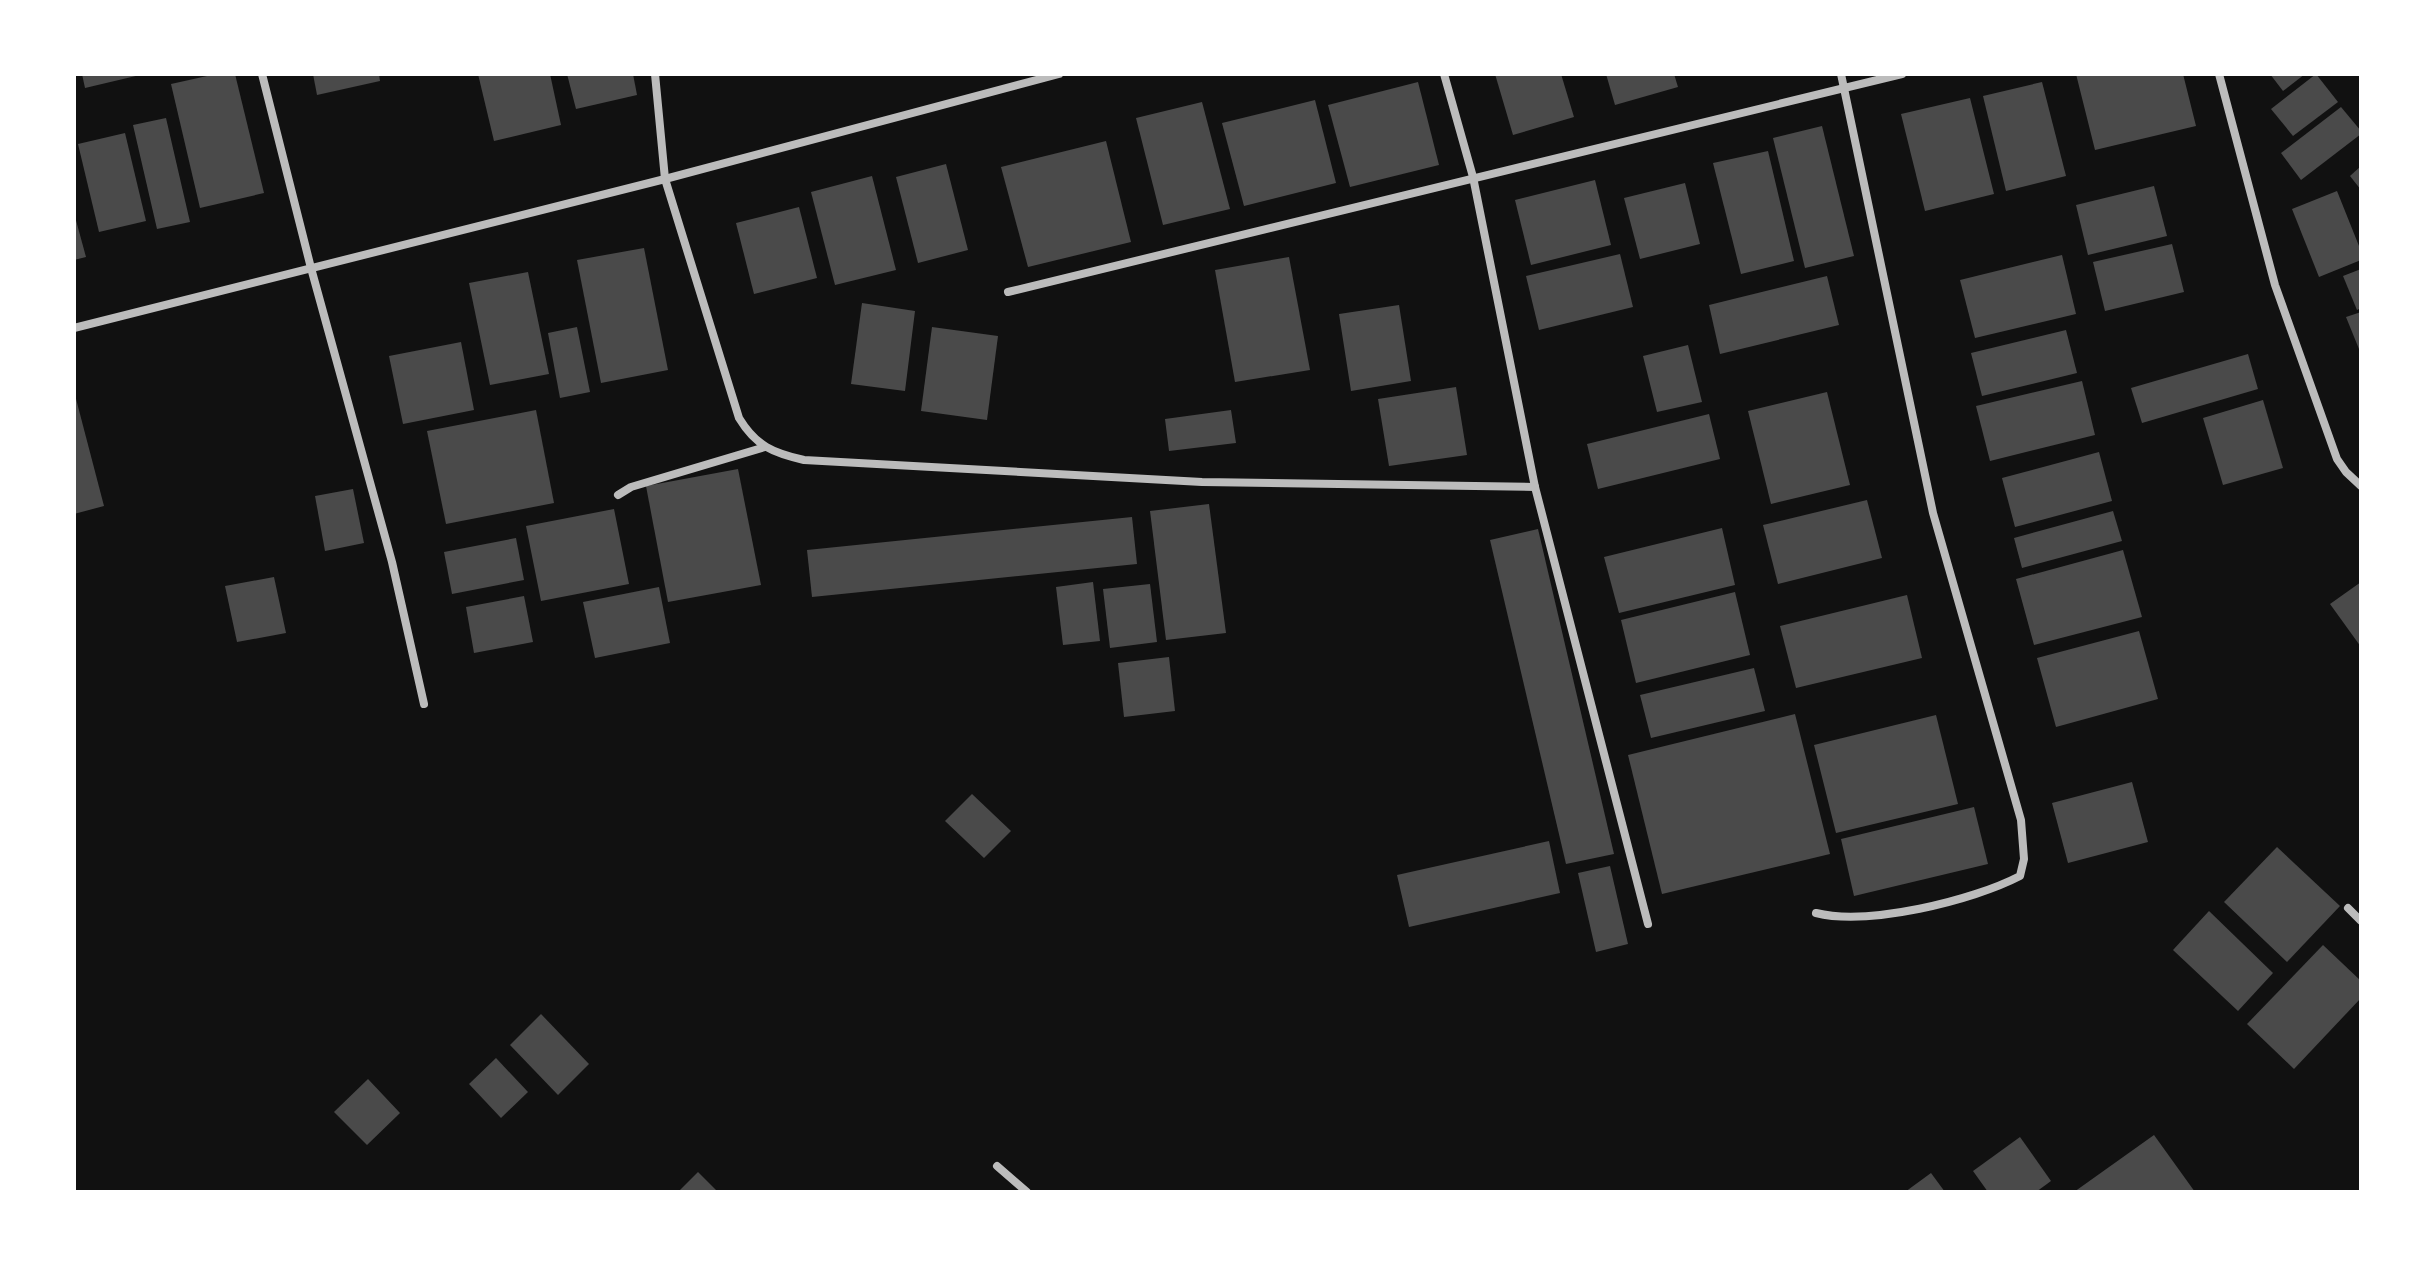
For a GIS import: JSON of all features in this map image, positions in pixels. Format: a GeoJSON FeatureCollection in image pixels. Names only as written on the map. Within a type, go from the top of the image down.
{"type":"FeatureCollection","features":[{"type":"Feature","properties":{"kind":"street"},"geometry":{"type":"LineString","coordinates":[[262,74],[311,268],[392,562],[424,704]]}},
{"type":"Feature","properties":{"kind":"street"},"geometry":{"type":"LineString","coordinates":[[655,74],[665,179],[739,418],[749,434],[765,447],[804,460],[1202,482],[1535,487]]}},
{"type":"Feature","properties":{"kind":"street"},"geometry":{"type":"LineString","coordinates":[[74,328],[665,179],[1059,74]]}},
{"type":"Feature","properties":{"kind":"street"},"geometry":{"type":"LineString","coordinates":[[1444,74],[1473,177],[1535,487],[1648,924]]}},
{"type":"Feature","properties":{"kind":"street"},"geometry":{"type":"LineString","coordinates":[[1816,913],[1833,917],[1913,911],[2004,884],[2020,876],[2024,859],[2021,820],[1933,513],[1841,74]]}},
{"type":"Feature","properties":{"kind":"street"},"geometry":{"type":"LineString","coordinates":[[1008,292],[1902,74]]}},
{"type":"Feature","properties":{"kind":"street"},"geometry":{"type":"LineString","coordinates":[[2219,74],[2275,285],[2337,459],[2361,486]]}},
{"type":"Feature","properties":{"kind":"street"},"geometry":{"type":"LineString","coordinates":[[618,495],[631,487],[765,447]]}},
{"type":"Feature","properties":{"kind":"street"},"geometry":{"type":"LineString","coordinates":[[2348,908],[2361,921]]}},
{"type":"Feature","properties":{"kind":"street"},"geometry":{"type":"LineString","coordinates":[[997,1166],[1027,1192]]}},
{"type":"Feature","properties":{"kind":"building"},"geometry":{"type":"Polygon","coordinates":[[[82,74],[140,74],[140,75],[85,88],[82,74]]]}},
{"type":"Feature","properties":{"kind":"building"},"geometry":{"type":"Polygon","coordinates":[[[216,74],[235,74],[264,193],[200,208],[171,84],[216,74]]]}},
{"type":"Feature","properties":{"kind":"building"},"geometry":{"type":"Polygon","coordinates":[[[313,74],[379,74],[380,81],[317,95],[313,74]]]}},
{"type":"Feature","properties":{"kind":"building"},"geometry":{"type":"Polygon","coordinates":[[[478,74],[550,74],[561,125],[494,141],[478,74]]]}},
{"type":"Feature","properties":{"kind":"building"},"geometry":{"type":"Polygon","coordinates":[[[567,74],[633,74],[637,95],[576,109],[567,74]]]}},
{"type":"Feature","properties":{"kind":"building"},"geometry":{"type":"Polygon","coordinates":[[[1495,74],[1561,74],[1574,117],[1513,135],[1495,74]]]}},
{"type":"Feature","properties":{"kind":"building"},"geometry":{"type":"Polygon","coordinates":[[[1606,74],[1674,74],[1678,87],[1615,105],[1606,74]]]}},
{"type":"Feature","properties":{"kind":"building"},"geometry":{"type":"Polygon","coordinates":[[[2076,74],[2183,74],[2196,126],[2095,150],[2076,74]]]}},
{"type":"Feature","properties":{"kind":"building"},"geometry":{"type":"Polygon","coordinates":[[[2270,74],[2305,74],[2283,91],[2270,74]]]}},
{"type":"Feature","properties":{"kind":"building"},"geometry":{"type":"Polygon","coordinates":[[[2316,74],[2338,102],[2293,136],[2271,109],[2316,74]]]}},
{"type":"Feature","properties":{"kind":"building"},"geometry":{"type":"Polygon","coordinates":[[[1418,82],[1439,165],[1350,187],[1328,105],[1418,82]]]}},
{"type":"Feature","properties":{"kind":"building"},"geometry":{"type":"Polygon","coordinates":[[[2042,82],[2066,176],[2006,191],[1983,96],[2042,82]]]}},
{"type":"Feature","properties":{"kind":"building"},"geometry":{"type":"Polygon","coordinates":[[[1970,98],[1994,194],[1925,211],[1901,114],[1970,98]]]}},
{"type":"Feature","properties":{"kind":"building"},"geometry":{"type":"Polygon","coordinates":[[[1315,100],[1336,183],[1244,206],[1222,123],[1315,100]]]}},
{"type":"Feature","properties":{"kind":"building"},"geometry":{"type":"Polygon","coordinates":[[[1202,102],[1230,209],[1163,225],[1136,118],[1202,102]]]}},
{"type":"Feature","properties":{"kind":"building"},"geometry":{"type":"Polygon","coordinates":[[[2341,107],[2361,134],[2301,180],[2281,153],[2341,107]]]}},
{"type":"Feature","properties":{"kind":"building"},"geometry":{"type":"Polygon","coordinates":[[[166,118],[190,222],[157,229],[133,125],[166,118]]]}},
{"type":"Feature","properties":{"kind":"building"},"geometry":{"type":"Polygon","coordinates":[[[1822,126],[1854,256],[1805,268],[1773,138],[1822,126]]]}},
{"type":"Feature","properties":{"kind":"building"},"geometry":{"type":"Polygon","coordinates":[[[125,133],[146,221],[99,232],[78,144],[125,133]]]}},
{"type":"Feature","properties":{"kind":"building"},"geometry":{"type":"Polygon","coordinates":[[[1106,141],[1131,242],[1028,267],[1001,167],[1106,141]]]}},
{"type":"Feature","properties":{"kind":"building"},"geometry":{"type":"Polygon","coordinates":[[[1768,151],[1794,261],[1741,274],[1713,163],[1768,151]]]}},
{"type":"Feature","properties":{"kind":"building"},"geometry":{"type":"Polygon","coordinates":[[[946,164],[968,250],[918,263],[896,177],[946,164]]]}},
{"type":"Feature","properties":{"kind":"building"},"geometry":{"type":"Polygon","coordinates":[[[2361,166],[2361,190],[2350,176],[2361,166]]]}},
{"type":"Feature","properties":{"kind":"building"},"geometry":{"type":"Polygon","coordinates":[[[872,176],[896,270],[835,285],[811,192],[872,176]]]}},
{"type":"Feature","properties":{"kind":"building"},"geometry":{"type":"Polygon","coordinates":[[[1595,180],[1611,245],[1531,265],[1515,200],[1595,180]]]}},
{"type":"Feature","properties":{"kind":"building"},"geometry":{"type":"Polygon","coordinates":[[[1685,183],[1700,244],[1640,259],[1624,198],[1685,183]]]}},
{"type":"Feature","properties":{"kind":"building"},"geometry":{"type":"Polygon","coordinates":[[[2154,186],[2167,236],[2088,255],[2076,205],[2154,186]]]}},
{"type":"Feature","properties":{"kind":"building"},"geometry":{"type":"Polygon","coordinates":[[[2337,191],[2361,251],[2361,260],[2319,277],[2292,209],[2337,191]]]}},
{"type":"Feature","properties":{"kind":"building"},"geometry":{"type":"Polygon","coordinates":[[[799,207],[817,278],[754,294],[736,223],[799,207]]]}},
{"type":"Feature","properties":{"kind":"building"},"geometry":{"type":"Polygon","coordinates":[[[74,213],[86,257],[74,260],[74,213]]]}},
{"type":"Feature","properties":{"kind":"building"},"geometry":{"type":"Polygon","coordinates":[[[2172,244],[2184,292],[2105,311],[2093,262],[2172,244]]]}},
{"type":"Feature","properties":{"kind":"building"},"geometry":{"type":"Polygon","coordinates":[[[644,248],[668,370],[601,383],[577,260],[644,248]]]}},
{"type":"Feature","properties":{"kind":"building"},"geometry":{"type":"Polygon","coordinates":[[[1620,254],[1633,307],[1539,330],[1526,276],[1620,254]]]}},
{"type":"Feature","properties":{"kind":"building"},"geometry":{"type":"Polygon","coordinates":[[[2062,255],[2076,314],[1975,338],[1960,280],[2062,255]]]}},
{"type":"Feature","properties":{"kind":"building"},"geometry":{"type":"Polygon","coordinates":[[[1289,257],[1310,370],[1235,382],[1215,270],[1289,257]]]}},
{"type":"Feature","properties":{"kind":"building"},"geometry":{"type":"Polygon","coordinates":[[[2361,269],[2361,308],[2357,310],[2343,276],[2361,269]]]}},
{"type":"Feature","properties":{"kind":"building"},"geometry":{"type":"Polygon","coordinates":[[[528,272],[549,374],[490,385],[469,283],[528,272]]]}},
{"type":"Feature","properties":{"kind":"building"},"geometry":{"type":"Polygon","coordinates":[[[1827,276],[1839,325],[1720,354],[1709,305],[1827,276]]]}},
{"type":"Feature","properties":{"kind":"building"},"geometry":{"type":"Polygon","coordinates":[[[862,303],[915,311],[905,391],[851,384],[862,303]]]}},
{"type":"Feature","properties":{"kind":"building"},"geometry":{"type":"Polygon","coordinates":[[[1399,305],[1411,381],[1351,391],[1339,314],[1399,305]]]}},
{"type":"Feature","properties":{"kind":"building"},"geometry":{"type":"Polygon","coordinates":[[[2361,312],[2361,354],[2346,317],[2361,312]]]}},
{"type":"Feature","properties":{"kind":"building"},"geometry":{"type":"Polygon","coordinates":[[[577,327],[590,392],[560,398],[548,333],[577,327]]]}},
{"type":"Feature","properties":{"kind":"building"},"geometry":{"type":"Polygon","coordinates":[[[932,327],[998,336],[987,420],[921,411],[932,327]]]}},
{"type":"Feature","properties":{"kind":"building"},"geometry":{"type":"Polygon","coordinates":[[[2066,330],[2077,373],[1982,396],[1971,353],[2066,330]]]}},
{"type":"Feature","properties":{"kind":"building"},"geometry":{"type":"Polygon","coordinates":[[[461,342],[474,410],[403,424],[389,356],[461,342]]]}},
{"type":"Feature","properties":{"kind":"building"},"geometry":{"type":"Polygon","coordinates":[[[1688,345],[1702,402],[1657,412],[1643,356],[1688,345]]]}},
{"type":"Feature","properties":{"kind":"building"},"geometry":{"type":"Polygon","coordinates":[[[2248,354],[2258,389],[2142,423],[2131,388],[2248,354]]]}},
{"type":"Feature","properties":{"kind":"building"},"geometry":{"type":"Polygon","coordinates":[[[2082,381],[2095,435],[1990,461],[1976,406],[2082,381]]]}},
{"type":"Feature","properties":{"kind":"building"},"geometry":{"type":"Polygon","coordinates":[[[1456,387],[1467,455],[1389,466],[1378,399],[1456,387]]]}},
{"type":"Feature","properties":{"kind":"building"},"geometry":{"type":"Polygon","coordinates":[[[1827,392],[1850,485],[1771,504],[1748,411],[1827,392]]]}},
{"type":"Feature","properties":{"kind":"building"},"geometry":{"type":"Polygon","coordinates":[[[74,396],[104,506],[74,514],[74,396]]]}},
{"type":"Feature","properties":{"kind":"building"},"geometry":{"type":"Polygon","coordinates":[[[2263,400],[2283,468],[2223,485],[2203,418],[2263,400]]]}},
{"type":"Feature","properties":{"kind":"building"},"geometry":{"type":"Polygon","coordinates":[[[536,410],[554,503],[446,524],[427,431],[536,410]]]}},
{"type":"Feature","properties":{"kind":"building"},"geometry":{"type":"Polygon","coordinates":[[[1231,410],[1236,443],[1169,451],[1165,419],[1231,410]]]}},
{"type":"Feature","properties":{"kind":"building"},"geometry":{"type":"Polygon","coordinates":[[[1709,414],[1720,459],[1598,489],[1587,444],[1709,414]]]}},
{"type":"Feature","properties":{"kind":"building"},"geometry":{"type":"Polygon","coordinates":[[[2099,452],[2112,501],[2015,527],[2002,478],[2099,452]]]}},
{"type":"Feature","properties":{"kind":"building"},"geometry":{"type":"Polygon","coordinates":[[[738,469],[761,585],[668,602],[646,486],[738,469]]]}},
{"type":"Feature","properties":{"kind":"building"},"geometry":{"type":"Polygon","coordinates":[[[353,489],[364,543],[325,551],[315,496],[353,489]]]}},
{"type":"Feature","properties":{"kind":"building"},"geometry":{"type":"Polygon","coordinates":[[[1867,500],[1882,558],[1778,584],[1763,525],[1867,500]]]}},
{"type":"Feature","properties":{"kind":"building"},"geometry":{"type":"Polygon","coordinates":[[[1209,504],[1226,633],[1166,640],[1150,511],[1209,504]]]}},
{"type":"Feature","properties":{"kind":"building"},"geometry":{"type":"Polygon","coordinates":[[[614,509],[629,584],[541,601],[526,526],[614,509]]]}},
{"type":"Feature","properties":{"kind":"building"},"geometry":{"type":"Polygon","coordinates":[[[2113,511],[2122,541],[2022,568],[2014,538],[2113,511]]]}},
{"type":"Feature","properties":{"kind":"building"},"geometry":{"type":"Polygon","coordinates":[[[1132,517],[1137,564],[812,597],[807,550],[1132,517]]]}},
{"type":"Feature","properties":{"kind":"building"},"geometry":{"type":"Polygon","coordinates":[[[1722,528],[1735,585],[1619,613],[1604,557],[1722,528]]]}},
{"type":"Feature","properties":{"kind":"building"},"geometry":{"type":"Polygon","coordinates":[[[1538,529],[1614,854],[1566,864],[1490,540],[1538,529]]]}},
{"type":"Feature","properties":{"kind":"building"},"geometry":{"type":"Polygon","coordinates":[[[516,538],[524,580],[452,594],[444,552],[516,538]]]}},
{"type":"Feature","properties":{"kind":"building"},"geometry":{"type":"Polygon","coordinates":[[[2123,550],[2142,617],[2034,645],[2016,579],[2123,550]]]}},
{"type":"Feature","properties":{"kind":"building"},"geometry":{"type":"Polygon","coordinates":[[[274,577],[286,633],[237,642],[225,586],[274,577]]]}},
{"type":"Feature","properties":{"kind":"building"},"geometry":{"type":"Polygon","coordinates":[[[1093,582],[1100,641],[1063,645],[1056,587],[1093,582]]]}},
{"type":"Feature","properties":{"kind":"building"},"geometry":{"type":"Polygon","coordinates":[[[2361,582],[2361,647],[2330,604],[2361,582]]]}},
{"type":"Feature","properties":{"kind":"building"},"geometry":{"type":"Polygon","coordinates":[[[1150,584],[1157,642],[1110,648],[1103,589],[1150,584]]]}},
{"type":"Feature","properties":{"kind":"building"},"geometry":{"type":"Polygon","coordinates":[[[659,587],[670,643],[595,658],[583,602],[659,587]]]}},
{"type":"Feature","properties":{"kind":"building"},"geometry":{"type":"Polygon","coordinates":[[[1735,592],[1750,655],[1636,683],[1621,620],[1735,592]]]}},
{"type":"Feature","properties":{"kind":"building"},"geometry":{"type":"Polygon","coordinates":[[[1907,595],[1922,658],[1796,688],[1780,626],[1907,595]]]}},
{"type":"Feature","properties":{"kind":"building"},"geometry":{"type":"Polygon","coordinates":[[[524,596],[533,642],[474,653],[466,607],[524,596]]]}},
{"type":"Feature","properties":{"kind":"building"},"geometry":{"type":"Polygon","coordinates":[[[2139,631],[2158,699],[2056,727],[2037,658],[2139,631]]]}},
{"type":"Feature","properties":{"kind":"building"},"geometry":{"type":"Polygon","coordinates":[[[1169,657],[1175,711],[1124,717],[1118,663],[1169,657]]]}},
{"type":"Feature","properties":{"kind":"building"},"geometry":{"type":"Polygon","coordinates":[[[1754,668],[1765,711],[1651,738],[1640,695],[1754,668]]]}},
{"type":"Feature","properties":{"kind":"building"},"geometry":{"type":"Polygon","coordinates":[[[1795,714],[1830,854],[1662,894],[1628,755],[1795,714]]]}},
{"type":"Feature","properties":{"kind":"building"},"geometry":{"type":"Polygon","coordinates":[[[1936,715],[1958,804],[1836,833],[1814,745],[1936,715]]]}},
{"type":"Feature","properties":{"kind":"building"},"geometry":{"type":"Polygon","coordinates":[[[2132,782],[2148,842],[2068,863],[2052,803],[2132,782]]]}},
{"type":"Feature","properties":{"kind":"building"},"geometry":{"type":"Polygon","coordinates":[[[972,794],[1011,831],[984,858],[945,821],[972,794]]]}},
{"type":"Feature","properties":{"kind":"building"},"geometry":{"type":"Polygon","coordinates":[[[1974,807],[1988,864],[1854,896],[1841,839],[1974,807]]]}},
{"type":"Feature","properties":{"kind":"building"},"geometry":{"type":"Polygon","coordinates":[[[1549,841],[1560,893],[1409,927],[1397,875],[1549,841]]]}},
{"type":"Feature","properties":{"kind":"building"},"geometry":{"type":"Polygon","coordinates":[[[2277,847],[2340,906],[2287,962],[2224,902],[2277,847]]]}},
{"type":"Feature","properties":{"kind":"building"},"geometry":{"type":"Polygon","coordinates":[[[1610,866],[1628,944],[1596,952],[1578,873],[1610,866]]]}},
{"type":"Feature","properties":{"kind":"building"},"geometry":{"type":"Polygon","coordinates":[[[2209,911],[2273,973],[2238,1011],[2173,950],[2209,911]]]}},
{"type":"Feature","properties":{"kind":"building"},"geometry":{"type":"Polygon","coordinates":[[[2323,945],[2361,981],[2361,998],[2294,1069],[2247,1024],[2323,945]]]}},
{"type":"Feature","properties":{"kind":"building"},"geometry":{"type":"Polygon","coordinates":[[[541,1014],[589,1064],[558,1095],[510,1045],[541,1014]]]}},
{"type":"Feature","properties":{"kind":"building"},"geometry":{"type":"Polygon","coordinates":[[[496,1058],[528,1092],[501,1118],[469,1084],[496,1058]]]}},
{"type":"Feature","properties":{"kind":"building"},"geometry":{"type":"Polygon","coordinates":[[[368,1079],[400,1113],[367,1145],[334,1112],[368,1079]]]}},
{"type":"Feature","properties":{"kind":"building"},"geometry":{"type":"Polygon","coordinates":[[[2154,1135],[2195,1192],[2074,1192],[2154,1135]]]}},
{"type":"Feature","properties":{"kind":"building"},"geometry":{"type":"Polygon","coordinates":[[[2020,1137],[2051,1181],[2036,1192],[1988,1192],[1973,1171],[2020,1137]]]}},
{"type":"Feature","properties":{"kind":"building"},"geometry":{"type":"Polygon","coordinates":[[[698,1172],[718,1192],[678,1192],[698,1172]]]}},
{"type":"Feature","properties":{"kind":"building"},"geometry":{"type":"Polygon","coordinates":[[[1931,1173],[1945,1192],[1905,1192],[1931,1173]]]}}]}
